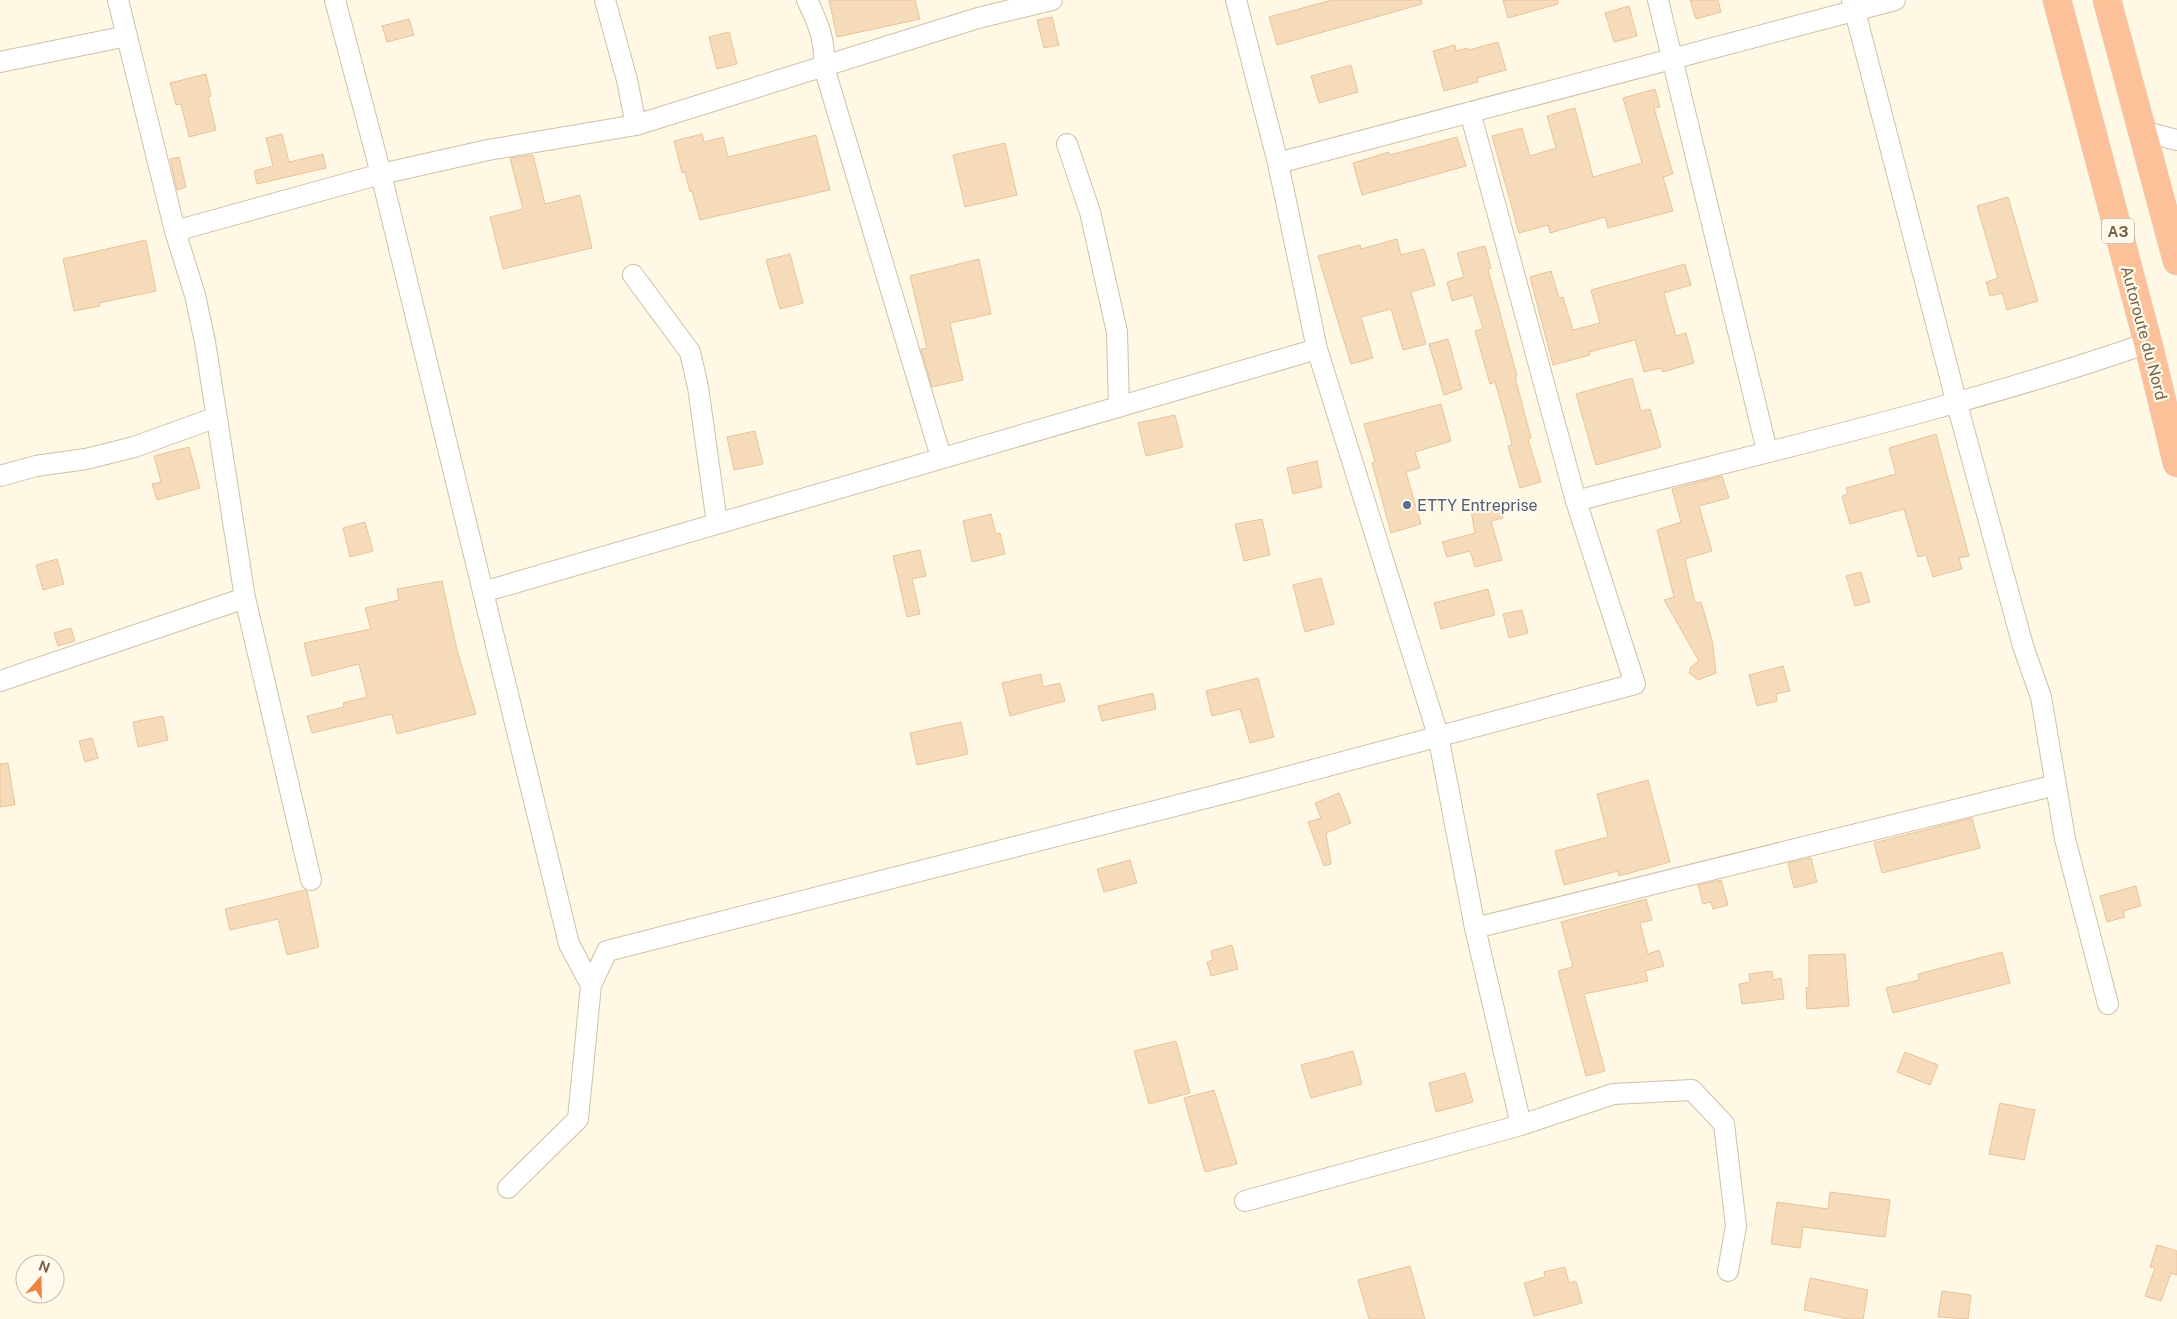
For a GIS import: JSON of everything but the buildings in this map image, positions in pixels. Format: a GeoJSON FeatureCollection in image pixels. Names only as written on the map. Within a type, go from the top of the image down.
{"type":"FeatureCollection","features":[{"type":"Feature","properties":{"kind":"highway","name":"Autoroute du Nord"},"geometry":{"type":"LineString","coordinates":[[2057,0],[2148,343],[2177,463]]}},
{"type":"Feature","properties":{"kind":"highway"},"geometry":{"type":"LineString","coordinates":[[2107,0],[2177,261]]}},
{"type":"Feature","properties":{"kind":"street"},"geometry":{"type":"LineString","coordinates":[[118,0],[175,231],[197,304],[217,417],[245,598],[312,880]]}},
{"type":"Feature","properties":{"kind":"street"},"geometry":{"type":"LineString","coordinates":[[335,0],[381,174],[569,944],[591,985]]}},
{"type":"Feature","properties":{"kind":"street"},"geometry":{"type":"LineString","coordinates":[[605,0],[627,80],[636,125]]}},
{"type":"Feature","properties":{"kind":"street"},"geometry":{"type":"LineString","coordinates":[[807,0],[822,30],[824,67],[941,457]]}},
{"type":"Feature","properties":{"kind":"street"},"geometry":{"type":"LineString","coordinates":[[175,231],[381,174],[488,150],[636,125],[978,18],[1052,0]]}},
{"type":"Feature","properties":{"kind":"street"},"geometry":{"type":"LineString","coordinates":[[1236,0],[1278,163],[1317,349],[1438,736],[1475,928],[1521,1125]]}},
{"type":"Feature","properties":{"kind":"street"},"geometry":{"type":"LineString","coordinates":[[1658,0],[1674,58],[1767,451]]}},
{"type":"Feature","properties":{"kind":"street"},"geometry":{"type":"LineString","coordinates":[[1278,163],[1674,58],[1853,5],[1895,0]]}},
{"type":"Feature","properties":{"kind":"street"},"geometry":{"type":"LineString","coordinates":[[1853,5],[2023,646],[2041,697],[2065,839],[2108,1004]]}},
{"type":"Feature","properties":{"kind":"street"},"geometry":{"type":"LineString","coordinates":[[0,62],[127,36]]}},
{"type":"Feature","properties":{"kind":"street"},"geometry":{"type":"LineString","coordinates":[[508,1188],[578,1119],[591,985],[608,951],[1245,788],[1635,684],[1576,501],[1470,112]]}},
{"type":"Feature","properties":{"kind":"street"},"geometry":{"type":"LineString","coordinates":[[2142,131],[2177,140]]}},
{"type":"Feature","properties":{"kind":"street"},"geometry":{"type":"LineString","coordinates":[[1067,144],[1090,212],[1117,332],[1119,406]]}},
{"type":"Feature","properties":{"kind":"street"},"geometry":{"type":"LineString","coordinates":[[633,275],[690,352],[698,387],[717,523]]}},
{"type":"Feature","properties":{"kind":"street"},"geometry":{"type":"LineString","coordinates":[[1576,501],[1958,404],[2073,369],[2148,343]]}},
{"type":"Feature","properties":{"kind":"street"},"geometry":{"type":"LineString","coordinates":[[483,592],[1317,349]]}},
{"type":"Feature","properties":{"kind":"street"},"geometry":{"type":"LineString","coordinates":[[0,476],[36,466],[86,459],[134,447],[217,417]]}},
{"type":"Feature","properties":{"kind":"street"},"geometry":{"type":"LineString","coordinates":[[0,681],[245,598]]}},
{"type":"Feature","properties":{"kind":"street"},"geometry":{"type":"LineString","coordinates":[[1475,928],[2056,785]]}},
{"type":"Feature","properties":{"kind":"street"},"geometry":{"type":"LineString","coordinates":[[1244,1201],[1521,1125],[1613,1094],[1692,1090],[1724,1124],[1736,1226],[1728,1271]]}},
{"type":"Feature","properties":{"kind":"place","name":"ETTY Entreprise"},"geometry":{"type":"Point","coordinates":[1407,505]}}]}
